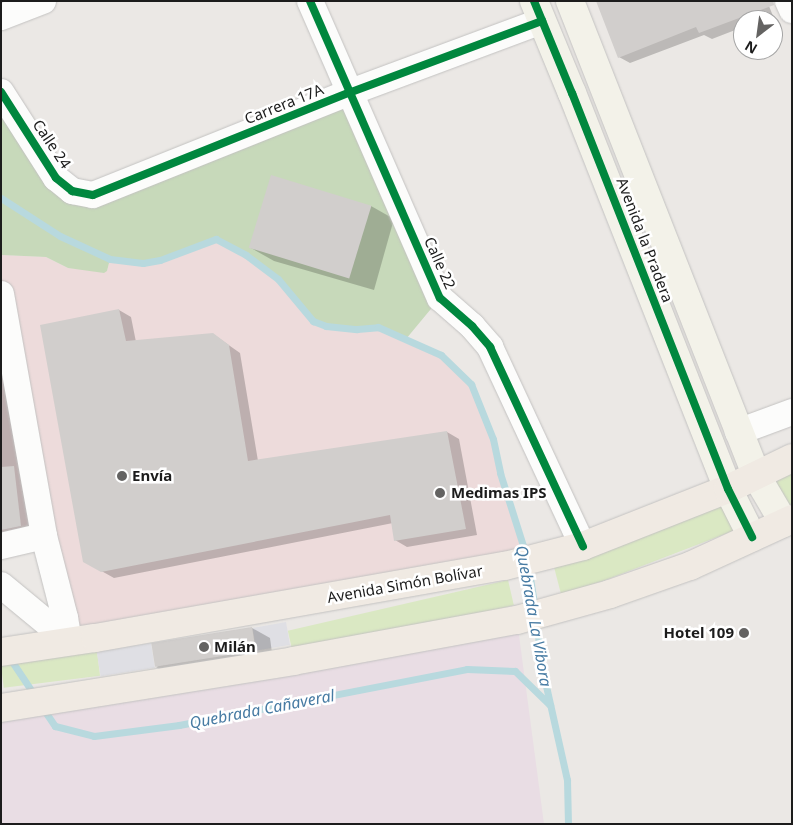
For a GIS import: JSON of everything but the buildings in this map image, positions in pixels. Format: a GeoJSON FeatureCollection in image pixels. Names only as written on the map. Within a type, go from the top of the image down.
{"type":"FeatureCollection","features":[{"type":"Feature","properties":{"kind":"main road","name":"Avenida Simón Bolívar"},"geometry":{"type":"LineString","coordinates":[[1,652],[69,642],[505,566],[583,546],[757,477],[792,458]]}},
{"type":"Feature","properties":{"kind":"main road"},"geometry":{"type":"LineString","coordinates":[[1,708],[293,661],[517,620],[565,607],[690,566],[788,521]]}},
{"type":"Feature","properties":{"kind":"street"},"geometry":{"type":"LineString","coordinates":[[1,17],[43,1]]}},
{"type":"Feature","properties":{"kind":"street","name":"Calle 22"},"geometry":{"type":"LineString","coordinates":[[310,1],[440,298],[472,326],[490,348],[583,546]]}},
{"type":"Feature","properties":{"kind":"street","name":"Avenida la Pradera"},"geometry":{"type":"LineString","coordinates":[[570,1],[738,432],[757,477],[788,521]]}},
{"type":"Feature","properties":{"kind":"street"},"geometry":{"type":"LineString","coordinates":[[788,1],[792,10]]}},
{"type":"Feature","properties":{"kind":"street","name":"Carrera 17A"},"geometry":{"type":"LineString","coordinates":[[93,195],[351,92],[538,11]]}},
{"type":"Feature","properties":{"kind":"street","name":"Avenida la Pradera"},"geometry":{"type":"LineString","coordinates":[[538,11],[728,489],[752,537]]}},
{"type":"Feature","properties":{"kind":"street","name":"Calle 24"},"geometry":{"type":"LineString","coordinates":[[1,92],[56,178],[72,190],[93,195]]}},
{"type":"Feature","properties":{"kind":"street"},"geometry":{"type":"LineString","coordinates":[[1,294],[44,536],[65,618],[69,642]]}},
{"type":"Feature","properties":{"kind":"street"},"geometry":{"type":"LineString","coordinates":[[738,432],[792,412]]}},
{"type":"Feature","properties":{"kind":"street"},"geometry":{"type":"LineString","coordinates":[[1,546],[44,536]]}},
{"type":"Feature","properties":{"kind":"street"},"geometry":{"type":"LineString","coordinates":[[1,585],[69,642]]}},
{"type":"Feature","properties":{"kind":"shaded area"},"geometry":{"type":"Polygon","coordinates":[[[216,239],[246,255],[278,279],[313,321],[326,326],[357,329],[378,327],[441,355],[471,384],[493,439],[500,473],[527,560],[69,641],[44,536],[1,546],[1,253],[3,255],[46,257],[68,268],[107,271],[110,259],[143,263],[216,239]]]}},
{"type":"Feature","properties":{"kind":"shaded area"},"geometry":{"type":"Polygon","coordinates":[[[517,620],[544,824],[1,824],[1,708],[517,620]]]}},
{"type":"Feature","properties":{"kind":"shaded area"},"geometry":{"type":"Polygon","coordinates":[[[286,622],[290,645],[257,651],[253,628],[286,622]]]}},
{"type":"Feature","properties":{"kind":"shaded area"},"geometry":{"type":"Polygon","coordinates":[[[151,643],[155,668],[101,676],[97,652],[151,643]]]}},
{"type":"Feature","properties":{"kind":"green space"},"geometry":{"type":"Polygon","coordinates":[[[1,92],[72,191],[351,92],[440,298],[406,339],[378,327],[357,329],[326,326],[313,321],[278,279],[246,255],[216,239],[160,260],[143,263],[110,259],[107,271],[104,273],[68,268],[46,257],[2,255],[1,92]]]}},
{"type":"Feature","properties":{"kind":"green space"},"geometry":{"type":"Polygon","coordinates":[[[792,473],[792,504],[777,511],[763,487],[792,473]]]}},
{"type":"Feature","properties":{"kind":"green space"},"geometry":{"type":"Polygon","coordinates":[[[733,500],[746,526],[603,581],[561,594],[554,567],[733,500]]]}},
{"type":"Feature","properties":{"kind":"green space"},"geometry":{"type":"Polygon","coordinates":[[[508,580],[514,605],[294,656],[288,631],[508,580]]]}},
{"type":"Feature","properties":{"kind":"green space"},"geometry":{"type":"Polygon","coordinates":[[[97,651],[100,676],[4,688],[1,663],[97,651]]]}},
{"type":"Feature","properties":{"kind":"waterway","name":"Quebrada La Vibora"},"geometry":{"type":"LineString","coordinates":[[1,198],[60,236],[110,259],[143,263],[160,260],[216,239],[246,255],[278,279],[313,321],[326,326],[357,329],[378,327],[441,355],[471,384],[493,439],[500,473],[526,555]]}},
{"type":"Feature","properties":{"kind":"waterway","name":"Quebrada La Vibora"},"geometry":{"type":"LineString","coordinates":[[528,565],[535,609]]}},
{"type":"Feature","properties":{"kind":"waterway","name":"Quebrada La Vibora"},"geometry":{"type":"LineString","coordinates":[[536,620],[542,668],[567,780],[568,824]]}},
{"type":"Feature","properties":{"kind":"waterway","name":"Quebrada Cañaveral"},"geometry":{"type":"LineString","coordinates":[[9,657],[35,696]]}},
{"type":"Feature","properties":{"kind":"waterway","name":"Quebrada Cañaveral"},"geometry":{"type":"LineString","coordinates":[[42,707],[55,726],[94,736],[179,725],[467,669],[515,671],[550,705]]}},
{"type":"Feature","properties":{"kind":"cycle path"},"geometry":{"type":"LineString","coordinates":[[310,1],[440,298],[472,326],[490,347],[583,546]]}},
{"type":"Feature","properties":{"kind":"cycle path"},"geometry":{"type":"LineString","coordinates":[[534,1],[728,489],[752,537]]}},
{"type":"Feature","properties":{"kind":"cycle path"},"geometry":{"type":"LineString","coordinates":[[1,92],[56,178],[72,191],[93,195],[351,92],[542,21]]}},
{"type":"Feature","properties":{"kind":"place","name":"Envía"},"geometry":{"type":"Point","coordinates":[122,476]}},
{"type":"Feature","properties":{"kind":"place","name":"Medimas IPS"},"geometry":{"type":"Point","coordinates":[440,493]}},
{"type":"Feature","properties":{"kind":"place","name":"Hotel 109"},"geometry":{"type":"Point","coordinates":[744,633]}},
{"type":"Feature","properties":{"kind":"place","name":"Milán"},"geometry":{"type":"Point","coordinates":[204,647]}}]}
